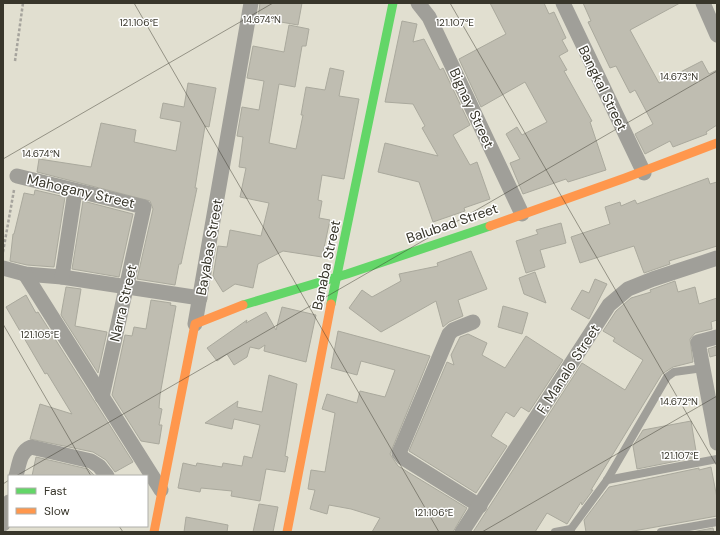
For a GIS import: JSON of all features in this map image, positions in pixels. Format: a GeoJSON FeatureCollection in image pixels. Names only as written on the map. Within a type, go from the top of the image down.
{"type":"FeatureCollection","features":[{"type":"Feature","properties":{"kind":"street","name":"Bayabas Street"},"geometry":{"type":"LineString","coordinates":[[154,532],[161,490],[200,298],[251,3]]}},
{"type":"Feature","properties":{"kind":"street","name":"Banaba Street"},"geometry":{"type":"LineString","coordinates":[[287,532],[309,411],[393,3]]}},
{"type":"Feature","properties":{"kind":"street","name":"Bignay Street"},"geometry":{"type":"LineString","coordinates":[[418,3],[429,18],[522,214]]}},
{"type":"Feature","properties":{"kind":"street","name":"Bangkal Street"},"geometry":{"type":"LineString","coordinates":[[563,3],[644,172]]}},
{"type":"Feature","properties":{"kind":"street"},"geometry":{"type":"LineString","coordinates":[[703,3],[717,35]]}},
{"type":"Feature","properties":{"kind":"street","name":"Balubad Street"},"geometry":{"type":"LineString","coordinates":[[195,324],[235,306],[338,276],[522,214],[644,172],[717,143]]}},
{"type":"Feature","properties":{"kind":"street","name":"Mahogany Street"},"geometry":{"type":"LineString","coordinates":[[16,176],[75,191],[142,205],[145,209]]}},
{"type":"Feature","properties":{"kind":"street"},"geometry":{"type":"LineString","coordinates":[[62,277],[75,191]]}},
{"type":"Feature","properties":{"kind":"street","name":"Narra Street"},"geometry":{"type":"LineString","coordinates":[[102,397],[145,209]]}},
{"type":"Feature","properties":{"kind":"street","name":"F. Manalo Street"},"geometry":{"type":"LineString","coordinates":[[462,532],[609,305],[628,289],[653,279],[717,258]]}},
{"type":"Feature","properties":{"kind":"street"},"geometry":{"type":"LineString","coordinates":[[3,268],[25,274],[62,277],[126,288],[200,298]]}},
{"type":"Feature","properties":{"kind":"street"},"geometry":{"type":"LineString","coordinates":[[25,274],[161,490]]}},
{"type":"Feature","properties":{"kind":"street"},"geometry":{"type":"LineString","coordinates":[[473,322],[452,330],[449,334],[399,453],[404,458],[480,506]]}},
{"type":"Feature","properties":{"kind":"street"},"geometry":{"type":"LineString","coordinates":[[717,337],[698,342],[717,443]]}},
{"type":"Feature","properties":{"kind":"street"},"geometry":{"type":"LineString","coordinates":[[16,475],[22,454],[25,449],[31,447],[92,461],[99,466],[106,475]]}},
{"type":"Feature","properties":{"kind":"street"},"geometry":{"type":"LineString","coordinates":[[3,524],[8,506]]}},
{"type":"Feature","properties":{"kind":"lane"},"geometry":{"type":"LineString","coordinates":[[555,532],[572,531],[607,480],[667,377],[674,372],[703,368]]}},
{"type":"Feature","properties":{"kind":"lane"},"geometry":{"type":"LineString","coordinates":[[607,480],[717,459]]}},
{"type":"Feature","properties":{"kind":"lane"},"geometry":{"type":"LineString","coordinates":[[661,532],[717,522]]}},
{"type":"Feature","properties":{"kind":"path"},"geometry":{"type":"LineString","coordinates":[[15,61],[23,3]]}},
{"type":"Feature","properties":{"kind":"path"},"geometry":{"type":"LineString","coordinates":[[3,253],[16,176]]}},
{"type":"Feature","properties":{"kind":"building"},"geometry":{"type":"Polygon","coordinates":[[[260,3],[302,3],[298,25],[258,18],[260,3]]]}},
{"type":"Feature","properties":{"kind":"building"},"geometry":{"type":"Polygon","coordinates":[[[490,3],[544,3],[549,14],[554,12],[566,38],[562,40],[568,51],[559,56],[567,70],[564,71],[592,121],[590,122],[606,170],[568,182],[566,179],[523,194],[510,163],[520,159],[506,134],[517,127],[522,135],[547,122],[525,82],[481,107],[459,59],[506,34],[490,3]]]}},
{"type":"Feature","properties":{"kind":"building"},"geometry":{"type":"Polygon","coordinates":[[[583,3],[680,3],[630,30],[659,83],[702,61],[709,74],[717,70],[717,125],[706,132],[707,134],[673,147],[670,141],[645,154],[635,134],[653,124],[635,90],[630,93],[616,66],[610,68],[588,22],[591,21],[583,3]]]}},
{"type":"Feature","properties":{"kind":"building"},"geometry":{"type":"Polygon","coordinates":[[[402,21],[417,24],[413,42],[424,39],[440,70],[443,68],[470,125],[453,135],[470,165],[477,162],[490,199],[464,208],[465,211],[433,222],[419,182],[378,172],[385,143],[438,156],[422,128],[425,126],[413,104],[385,102],[402,21]]]}},
{"type":"Feature","properties":{"kind":"building"},"geometry":{"type":"Polygon","coordinates":[[[289,25],[309,29],[306,46],[302,46],[295,87],[279,84],[269,143],[296,149],[303,115],[301,115],[306,87],[325,90],[330,68],[344,71],[339,96],[359,99],[344,179],[322,175],[318,200],[322,201],[319,218],[330,220],[322,257],[283,251],[258,264],[253,288],[235,284],[223,292],[213,276],[218,246],[227,247],[230,230],[261,236],[269,203],[240,197],[246,168],[239,167],[243,137],[237,136],[242,107],[259,110],[264,81],[247,78],[253,46],[284,52],[289,25]]]}},
{"type":"Feature","properties":{"kind":"building"},"geometry":{"type":"Polygon","coordinates":[[[188,83],[216,88],[209,127],[205,126],[195,188],[197,188],[181,264],[179,264],[175,285],[137,279],[153,209],[150,201],[37,172],[39,159],[91,167],[101,123],[136,130],[134,142],[176,151],[181,122],[160,118],[163,103],[184,107],[188,83]]]}},
{"type":"Feature","properties":{"kind":"building"},"geometry":{"type":"Polygon","coordinates":[[[708,178],[710,184],[717,182],[717,246],[669,261],[670,264],[644,273],[634,246],[580,263],[571,237],[610,224],[605,207],[620,202],[621,206],[635,200],[637,204],[708,178]]]}},
{"type":"Feature","properties":{"kind":"building"},"geometry":{"type":"Polygon","coordinates":[[[35,190],[65,197],[54,267],[27,265],[10,261],[13,234],[24,193],[34,195],[35,190]]]}},
{"type":"Feature","properties":{"kind":"building"},"geometry":{"type":"Polygon","coordinates":[[[83,201],[133,214],[119,277],[72,269],[83,201]]]}},
{"type":"Feature","properties":{"kind":"building"},"geometry":{"type":"Polygon","coordinates":[[[561,223],[566,243],[540,250],[545,267],[526,273],[516,241],[538,234],[536,230],[561,223]]]}},
{"type":"Feature","properties":{"kind":"building"},"geometry":{"type":"Polygon","coordinates":[[[471,251],[487,289],[458,300],[463,316],[449,322],[443,327],[436,301],[381,332],[349,308],[362,290],[372,297],[401,281],[399,274],[438,266],[437,263],[471,251]]]}},
{"type":"Feature","properties":{"kind":"building"},"geometry":{"type":"Polygon","coordinates":[[[535,272],[546,303],[524,294],[519,278],[535,272]]]}},
{"type":"Feature","properties":{"kind":"building"},"geometry":{"type":"Polygon","coordinates":[[[595,279],[607,284],[589,319],[571,309],[582,290],[589,293],[595,279]]]}},
{"type":"Feature","properties":{"kind":"building"},"geometry":{"type":"Polygon","coordinates":[[[675,281],[678,292],[695,287],[699,304],[717,298],[717,320],[711,322],[712,329],[695,333],[690,339],[693,362],[673,367],[662,374],[591,490],[593,490],[582,505],[581,502],[567,524],[547,513],[535,532],[473,532],[582,363],[625,390],[643,360],[613,341],[615,338],[603,331],[616,311],[631,298],[651,292],[650,290],[675,281]]]}},
{"type":"Feature","properties":{"kind":"building"},"geometry":{"type":"Polygon","coordinates":[[[66,287],[81,289],[75,326],[107,332],[98,373],[61,315],[66,287]]]}},
{"type":"Feature","properties":{"kind":"building"},"geometry":{"type":"Polygon","coordinates":[[[26,295],[36,313],[38,312],[133,462],[115,472],[106,460],[93,452],[30,439],[40,404],[72,414],[47,373],[45,374],[6,307],[26,295]]]}},
{"type":"Feature","properties":{"kind":"building"},"geometry":{"type":"Polygon","coordinates":[[[151,300],[171,303],[170,305],[176,306],[160,395],[159,408],[162,409],[159,425],[162,425],[159,444],[141,441],[112,395],[125,335],[132,336],[134,327],[146,329],[151,300]]]}},
{"type":"Feature","properties":{"kind":"building"},"geometry":{"type":"Polygon","coordinates":[[[503,306],[528,313],[522,334],[498,327],[503,306]]]}},
{"type":"Feature","properties":{"kind":"building"},"geometry":{"type":"Polygon","coordinates":[[[282,307],[316,315],[306,362],[264,351],[265,345],[259,349],[250,347],[247,357],[234,365],[227,354],[217,361],[207,348],[247,320],[246,323],[266,312],[276,330],[282,307]]]}},
{"type":"Feature","properties":{"kind":"building"},"geometry":{"type":"Polygon","coordinates":[[[338,331],[430,356],[390,454],[398,466],[467,508],[453,532],[372,532],[380,518],[351,509],[329,505],[327,514],[310,509],[315,490],[308,489],[311,470],[325,472],[335,413],[322,409],[327,394],[357,403],[360,391],[385,397],[395,370],[361,361],[357,375],[331,368],[338,331]]]}},
{"type":"Feature","properties":{"kind":"building"},"geometry":{"type":"Polygon","coordinates":[[[468,334],[487,343],[482,355],[505,368],[526,336],[563,360],[529,412],[521,407],[514,417],[506,412],[491,436],[507,446],[476,493],[409,451],[447,362],[454,365],[451,355],[460,337],[468,334]]]}},
{"type":"Feature","properties":{"kind":"building"},"geometry":{"type":"Polygon","coordinates":[[[717,346],[717,355],[710,357],[708,349],[717,346]]]}},
{"type":"Feature","properties":{"kind":"building"},"geometry":{"type":"Polygon","coordinates":[[[269,375],[297,384],[285,456],[288,457],[285,472],[266,469],[260,501],[231,496],[232,491],[201,488],[200,492],[178,488],[183,463],[196,466],[197,463],[222,467],[223,463],[242,466],[244,456],[252,458],[260,425],[234,419],[232,429],[205,423],[238,401],[237,407],[262,412],[269,375]]]}},
{"type":"Feature","properties":{"kind":"building"},"geometry":{"type":"Polygon","coordinates":[[[691,421],[697,457],[637,469],[633,446],[643,430],[691,421]]]}},
{"type":"Feature","properties":{"kind":"building"},"geometry":{"type":"Polygon","coordinates":[[[36,457],[88,469],[94,475],[32,475],[36,457]]]}},
{"type":"Feature","properties":{"kind":"building"},"geometry":{"type":"Polygon","coordinates":[[[711,467],[717,498],[717,516],[628,532],[586,532],[584,520],[609,487],[699,468],[699,470],[711,467]]]}},
{"type":"Feature","properties":{"kind":"building"},"geometry":{"type":"Polygon","coordinates":[[[259,504],[278,507],[273,532],[253,532],[259,504]]]}},
{"type":"Feature","properties":{"kind":"building"},"geometry":{"type":"Polygon","coordinates":[[[186,517],[228,525],[227,532],[184,532],[186,517]]]}},
{"type":"Feature","properties":{"kind":"building"},"geometry":{"type":"Polygon","coordinates":[[[713,528],[714,532],[692,532],[713,528]]]}},
{"type":"Feature","properties":{"kind":"traffic: fast"},"geometry":{"type":"LineString","coordinates":[[331,304],[393,3]]}},
{"type":"Feature","properties":{"kind":"traffic: fast"},"geometry":{"type":"LineString","coordinates":[[243,305],[347,274],[490,226]]}},
{"type":"Feature","properties":{"kind":"traffic: slow"},"geometry":{"type":"LineString","coordinates":[[490,226],[625,178],[717,143]]}},
{"type":"Feature","properties":{"kind":"traffic: slow"},"geometry":{"type":"LineString","coordinates":[[287,532],[331,304]]}},
{"type":"Feature","properties":{"kind":"traffic: slow"},"geometry":{"type":"LineString","coordinates":[[154,532],[195,324],[243,305]]}}]}
